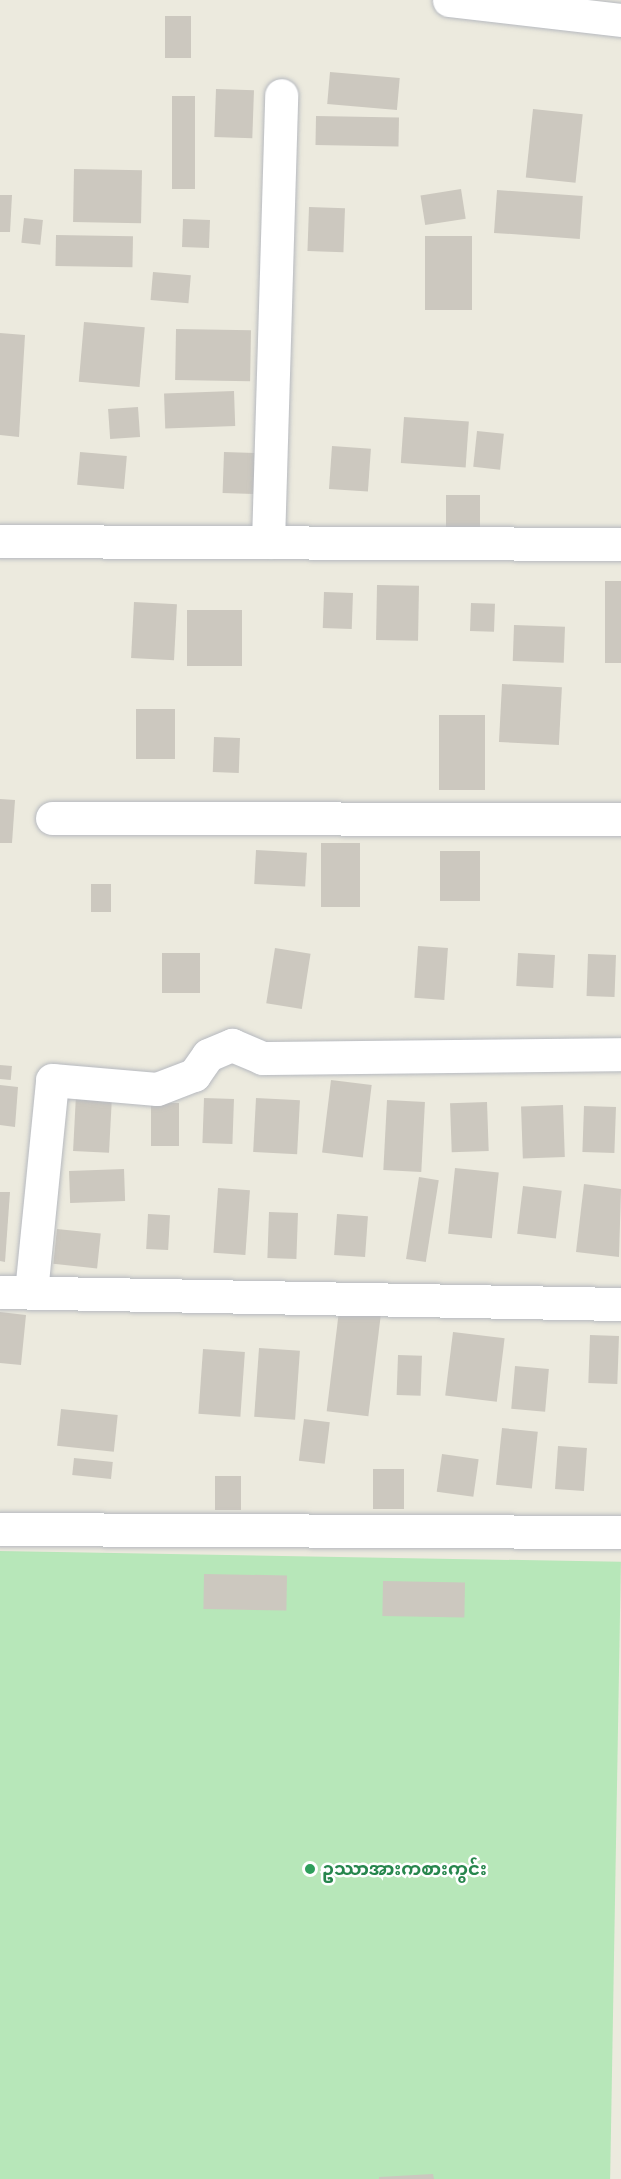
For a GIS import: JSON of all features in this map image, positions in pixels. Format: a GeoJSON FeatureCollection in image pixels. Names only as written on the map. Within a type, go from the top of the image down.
{"type":"FeatureCollection","features":[{"type":"Feature","properties":{"kind":"street"},"geometry":{"type":"LineString","coordinates":[[449,0],[621,20]]}},
{"type":"Feature","properties":{"kind":"street"},"geometry":{"type":"LineString","coordinates":[[268,542],[281,95]]}},
{"type":"Feature","properties":{"kind":"street"},"geometry":{"type":"LineString","coordinates":[[0,541],[621,544]]}},
{"type":"Feature","properties":{"kind":"street"},"geometry":{"type":"LineString","coordinates":[[52,818],[621,819]]}},
{"type":"Feature","properties":{"kind":"street"},"geometry":{"type":"LineString","coordinates":[[621,1054],[262,1058],[232,1045],[208,1055],[194,1075],[157,1089],[52,1080],[16,1292],[621,1304]]}},
{"type":"Feature","properties":{"kind":"street"},"geometry":{"type":"LineString","coordinates":[[0,1529],[621,1532]]}},
{"type":"Feature","properties":{"kind":"green space","name":"ဥဿာ‌အားကစားကွင်း"},"geometry":{"type":"Polygon","coordinates":[[[0,1551],[621,1562],[610,2179],[0,2179],[0,1551]]]}},
{"type":"Feature","properties":{"kind":"building"},"geometry":{"type":"Polygon","coordinates":[[[165,16],[191,16],[191,58],[165,58],[165,16]]]}},
{"type":"Feature","properties":{"kind":"building"},"geometry":{"type":"Polygon","coordinates":[[[330,72],[400,78],[397,110],[327,104],[330,72]]]}},
{"type":"Feature","properties":{"kind":"building"},"geometry":{"type":"Polygon","coordinates":[[[216,89],[254,90],[252,138],[214,137],[216,89]]]}},
{"type":"Feature","properties":{"kind":"building"},"geometry":{"type":"Polygon","coordinates":[[[172,96],[195,96],[195,189],[172,189],[172,96]]]}},
{"type":"Feature","properties":{"kind":"building"},"geometry":{"type":"Polygon","coordinates":[[[533,109],[583,114],[576,183],[526,178],[533,109]]]}},
{"type":"Feature","properties":{"kind":"building"},"geometry":{"type":"Polygon","coordinates":[[[316,116],[399,117],[398,146],[315,145],[316,116]]]}},
{"type":"Feature","properties":{"kind":"building"},"geometry":{"type":"Polygon","coordinates":[[[74,169],[142,170],[141,223],[73,222],[74,169]]]}},
{"type":"Feature","properties":{"kind":"building"},"geometry":{"type":"Polygon","coordinates":[[[461,189],[466,219],[425,225],[421,195],[461,189]]]}},
{"type":"Feature","properties":{"kind":"building"},"geometry":{"type":"Polygon","coordinates":[[[497,190],[583,196],[580,239],[494,233],[497,190]]]}},
{"type":"Feature","properties":{"kind":"building"},"geometry":{"type":"Polygon","coordinates":[[[0,195],[12,195],[10,232],[0,232],[0,195]]]}},
{"type":"Feature","properties":{"kind":"building"},"geometry":{"type":"Polygon","coordinates":[[[309,207],[345,208],[343,252],[307,251],[309,207]]]}},
{"type":"Feature","properties":{"kind":"building"},"geometry":{"type":"Polygon","coordinates":[[[24,218],[43,220],[40,245],[21,243],[24,218]]]}},
{"type":"Feature","properties":{"kind":"building"},"geometry":{"type":"Polygon","coordinates":[[[183,219],[210,220],[209,248],[182,247],[183,219]]]}},
{"type":"Feature","properties":{"kind":"building"},"geometry":{"type":"Polygon","coordinates":[[[56,235],[133,236],[132,267],[55,266],[56,235]]]}},
{"type":"Feature","properties":{"kind":"building"},"geometry":{"type":"Polygon","coordinates":[[[425,236],[472,236],[472,310],[425,310],[425,236]]]}},
{"type":"Feature","properties":{"kind":"building"},"geometry":{"type":"Polygon","coordinates":[[[153,272],[191,275],[188,303],[151,300],[153,272]]]}},
{"type":"Feature","properties":{"kind":"building"},"geometry":{"type":"Polygon","coordinates":[[[84,322],[145,327],[140,387],[79,382],[84,322]]]}},
{"type":"Feature","properties":{"kind":"building"},"geometry":{"type":"Polygon","coordinates":[[[176,329],[251,330],[250,381],[175,380],[176,329]]]}},
{"type":"Feature","properties":{"kind":"building"},"geometry":{"type":"Polygon","coordinates":[[[0,333],[25,335],[19,437],[0,435],[0,333]]]}},
{"type":"Feature","properties":{"kind":"building"},"geometry":{"type":"Polygon","coordinates":[[[234,391],[235,426],[165,428],[164,393],[234,391]]]}},
{"type":"Feature","properties":{"kind":"building"},"geometry":{"type":"Polygon","coordinates":[[[138,407],[140,437],[110,439],[108,409],[138,407]]]}},
{"type":"Feature","properties":{"kind":"building"},"geometry":{"type":"Polygon","coordinates":[[[404,417],[469,422],[466,467],[401,463],[404,417]]]}},
{"type":"Feature","properties":{"kind":"building"},"geometry":{"type":"Polygon","coordinates":[[[477,431],[504,434],[500,470],[473,467],[477,431]]]}},
{"type":"Feature","properties":{"kind":"building"},"geometry":{"type":"Polygon","coordinates":[[[332,446],[371,449],[368,492],[329,489],[332,446]]]}},
{"type":"Feature","properties":{"kind":"building"},"geometry":{"type":"Polygon","coordinates":[[[80,452],[127,456],[124,489],[77,485],[80,452]]]}},
{"type":"Feature","properties":{"kind":"building"},"geometry":{"type":"Polygon","coordinates":[[[224,452],[255,453],[254,494],[223,493],[224,452]]]}},
{"type":"Feature","properties":{"kind":"building"},"geometry":{"type":"Polygon","coordinates":[[[446,495],[480,495],[480,530],[446,530],[446,495]]]}},
{"type":"Feature","properties":{"kind":"building"},"geometry":{"type":"Polygon","coordinates":[[[605,581],[621,581],[621,663],[605,663],[605,581]]]}},
{"type":"Feature","properties":{"kind":"building"},"geometry":{"type":"Polygon","coordinates":[[[377,585],[419,586],[418,641],[376,640],[377,585]]]}},
{"type":"Feature","properties":{"kind":"building"},"geometry":{"type":"Polygon","coordinates":[[[324,592],[353,593],[352,629],[323,628],[324,592]]]}},
{"type":"Feature","properties":{"kind":"building"},"geometry":{"type":"Polygon","coordinates":[[[134,602],[177,604],[174,660],[131,658],[134,602]]]}},
{"type":"Feature","properties":{"kind":"building"},"geometry":{"type":"Polygon","coordinates":[[[471,603],[495,604],[494,632],[470,631],[471,603]]]}},
{"type":"Feature","properties":{"kind":"building"},"geometry":{"type":"Polygon","coordinates":[[[187,610],[242,610],[242,666],[187,666],[187,610]]]}},
{"type":"Feature","properties":{"kind":"building"},"geometry":{"type":"Polygon","coordinates":[[[514,625],[565,627],[564,663],[513,661],[514,625]]]}},
{"type":"Feature","properties":{"kind":"building"},"geometry":{"type":"Polygon","coordinates":[[[502,684],[562,687],[559,745],[499,742],[502,684]]]}},
{"type":"Feature","properties":{"kind":"building"},"geometry":{"type":"Polygon","coordinates":[[[136,709],[175,709],[175,759],[136,759],[136,709]]]}},
{"type":"Feature","properties":{"kind":"building"},"geometry":{"type":"Polygon","coordinates":[[[439,715],[485,715],[485,790],[439,790],[439,715]]]}},
{"type":"Feature","properties":{"kind":"building"},"geometry":{"type":"Polygon","coordinates":[[[214,737],[240,738],[239,773],[213,772],[214,737]]]}},
{"type":"Feature","properties":{"kind":"building"},"geometry":{"type":"Polygon","coordinates":[[[0,799],[15,800],[12,843],[0,843],[0,799]]]}},
{"type":"Feature","properties":{"kind":"building"},"geometry":{"type":"Polygon","coordinates":[[[321,843],[360,843],[360,907],[321,907],[321,843]]]}},
{"type":"Feature","properties":{"kind":"building"},"geometry":{"type":"Polygon","coordinates":[[[256,850],[307,853],[305,887],[254,884],[256,850]]]}},
{"type":"Feature","properties":{"kind":"building"},"geometry":{"type":"Polygon","coordinates":[[[440,851],[480,851],[480,901],[440,901],[440,851]]]}},
{"type":"Feature","properties":{"kind":"building"},"geometry":{"type":"Polygon","coordinates":[[[91,884],[111,884],[111,912],[91,912],[91,884]]]}},
{"type":"Feature","properties":{"kind":"building"},"geometry":{"type":"Polygon","coordinates":[[[418,946],[448,948],[444,1000],[414,998],[418,946]]]}},
{"type":"Feature","properties":{"kind":"building"},"geometry":{"type":"Polygon","coordinates":[[[275,948],[311,954],[302,1009],[266,1003],[275,948]]]}},
{"type":"Feature","properties":{"kind":"building"},"geometry":{"type":"Polygon","coordinates":[[[162,953],[200,953],[200,993],[162,993],[162,953]]]}},
{"type":"Feature","properties":{"kind":"building"},"geometry":{"type":"Polygon","coordinates":[[[518,953],[555,955],[553,988],[516,986],[518,953]]]}},
{"type":"Feature","properties":{"kind":"building"},"geometry":{"type":"Polygon","coordinates":[[[588,954],[616,955],[615,997],[587,996],[588,954]]]}},
{"type":"Feature","properties":{"kind":"building"},"geometry":{"type":"Polygon","coordinates":[[[0,1065],[12,1066],[11,1080],[0,1079],[0,1065]]]}},
{"type":"Feature","properties":{"kind":"building"},"geometry":{"type":"Polygon","coordinates":[[[331,1080],[372,1085],[363,1157],[322,1152],[331,1080]]]}},
{"type":"Feature","properties":{"kind":"building"},"geometry":{"type":"Polygon","coordinates":[[[0,1085],[18,1087],[15,1127],[0,1125],[0,1085]]]}},
{"type":"Feature","properties":{"kind":"building"},"geometry":{"type":"Polygon","coordinates":[[[76,1095],[112,1097],[109,1153],[73,1151],[76,1095]]]}},
{"type":"Feature","properties":{"kind":"building"},"geometry":{"type":"Polygon","coordinates":[[[204,1098],[234,1099],[232,1144],[202,1143],[204,1098]]]}},
{"type":"Feature","properties":{"kind":"building"},"geometry":{"type":"Polygon","coordinates":[[[256,1098],[300,1100],[297,1154],[253,1152],[256,1098]]]}},
{"type":"Feature","properties":{"kind":"building"},"geometry":{"type":"Polygon","coordinates":[[[387,1100],[425,1102],[421,1172],[383,1170],[387,1100]]]}},
{"type":"Feature","properties":{"kind":"building"},"geometry":{"type":"Polygon","coordinates":[[[487,1102],[489,1151],[452,1152],[450,1103],[487,1102]]]}},
{"type":"Feature","properties":{"kind":"building"},"geometry":{"type":"Polygon","coordinates":[[[151,1103],[179,1103],[179,1146],[151,1146],[151,1103]]]}},
{"type":"Feature","properties":{"kind":"building"},"geometry":{"type":"Polygon","coordinates":[[[563,1105],[565,1157],[523,1158],[521,1106],[563,1105]]]}},
{"type":"Feature","properties":{"kind":"building"},"geometry":{"type":"Polygon","coordinates":[[[584,1106],[616,1107],[614,1153],[582,1152],[584,1106]]]}},
{"type":"Feature","properties":{"kind":"building"},"geometry":{"type":"Polygon","coordinates":[[[455,1168],[499,1173],[492,1238],[448,1234],[455,1168]]]}},
{"type":"Feature","properties":{"kind":"building"},"geometry":{"type":"Polygon","coordinates":[[[124,1169],[125,1201],[70,1203],[69,1171],[124,1169]]]}},
{"type":"Feature","properties":{"kind":"building"},"geometry":{"type":"Polygon","coordinates":[[[419,1177],[439,1180],[426,1262],[406,1259],[419,1177]]]}},
{"type":"Feature","properties":{"kind":"building"},"geometry":{"type":"Polygon","coordinates":[[[584,1184],[621,1189],[619,1257],[576,1252],[584,1184]]]}},
{"type":"Feature","properties":{"kind":"building"},"geometry":{"type":"Polygon","coordinates":[[[523,1186],[562,1191],[556,1238],[517,1234],[523,1186]]]}},
{"type":"Feature","properties":{"kind":"building"},"geometry":{"type":"Polygon","coordinates":[[[218,1188],[250,1190],[245,1255],[213,1253],[218,1188]]]}},
{"type":"Feature","properties":{"kind":"building"},"geometry":{"type":"Polygon","coordinates":[[[0,1192],[10,1192],[5,1262],[0,1261],[0,1192]]]}},
{"type":"Feature","properties":{"kind":"building"},"geometry":{"type":"Polygon","coordinates":[[[269,1212],[298,1213],[296,1259],[267,1258],[269,1212]]]}},
{"type":"Feature","properties":{"kind":"building"},"geometry":{"type":"Polygon","coordinates":[[[148,1214],[170,1215],[168,1250],[146,1249],[148,1214]]]}},
{"type":"Feature","properties":{"kind":"building"},"geometry":{"type":"Polygon","coordinates":[[[337,1214],[368,1216],[365,1257],[334,1255],[337,1214]]]}},
{"type":"Feature","properties":{"kind":"building"},"geometry":{"type":"Polygon","coordinates":[[[57,1229],[101,1234],[97,1268],[53,1264],[57,1229]]]}},
{"type":"Feature","properties":{"kind":"building"},"geometry":{"type":"Polygon","coordinates":[[[339,1311],[381,1316],[368,1416],[327,1411],[339,1311]]]}},
{"type":"Feature","properties":{"kind":"building"},"geometry":{"type":"Polygon","coordinates":[[[0,1312],[26,1315],[21,1365],[0,1363],[0,1312]]]}},
{"type":"Feature","properties":{"kind":"building"},"geometry":{"type":"Polygon","coordinates":[[[453,1332],[505,1338],[497,1402],[445,1396],[453,1332]]]}},
{"type":"Feature","properties":{"kind":"building"},"geometry":{"type":"Polygon","coordinates":[[[590,1335],[619,1336],[617,1384],[588,1383],[590,1335]]]}},
{"type":"Feature","properties":{"kind":"building"},"geometry":{"type":"Polygon","coordinates":[[[259,1348],[300,1351],[295,1420],[254,1417],[259,1348]]]}},
{"type":"Feature","properties":{"kind":"building"},"geometry":{"type":"Polygon","coordinates":[[[203,1349],[245,1352],[240,1417],[198,1414],[203,1349]]]}},
{"type":"Feature","properties":{"kind":"building"},"geometry":{"type":"Polygon","coordinates":[[[398,1355],[422,1356],[421,1396],[397,1395],[398,1355]]]}},
{"type":"Feature","properties":{"kind":"building"},"geometry":{"type":"Polygon","coordinates":[[[515,1366],[549,1369],[545,1412],[511,1409],[515,1366]]]}},
{"type":"Feature","properties":{"kind":"building"},"geometry":{"type":"Polygon","coordinates":[[[61,1409],[118,1415],[114,1452],[57,1446],[61,1409]]]}},
{"type":"Feature","properties":{"kind":"building"},"geometry":{"type":"Polygon","coordinates":[[[304,1419],[330,1422],[325,1464],[299,1461],[304,1419]]]}},
{"type":"Feature","properties":{"kind":"building"},"geometry":{"type":"Polygon","coordinates":[[[502,1428],[538,1432],[532,1488],[496,1485],[502,1428]]]}},
{"type":"Feature","properties":{"kind":"building"},"geometry":{"type":"Polygon","coordinates":[[[558,1446],[587,1448],[584,1491],[555,1489],[558,1446]]]}},
{"type":"Feature","properties":{"kind":"building"},"geometry":{"type":"Polygon","coordinates":[[[442,1454],[479,1459],[473,1497],[437,1492],[442,1454]]]}},
{"type":"Feature","properties":{"kind":"building"},"geometry":{"type":"Polygon","coordinates":[[[74,1458],[113,1462],[111,1479],[72,1475],[74,1458]]]}},
{"type":"Feature","properties":{"kind":"building"},"geometry":{"type":"Polygon","coordinates":[[[373,1469],[404,1469],[404,1509],[373,1509],[373,1469]]]}},
{"type":"Feature","properties":{"kind":"building"},"geometry":{"type":"Polygon","coordinates":[[[215,1476],[241,1476],[241,1510],[215,1510],[215,1476]]]}},
{"type":"Feature","properties":{"kind":"building"},"geometry":{"type":"Polygon","coordinates":[[[204,1574],[287,1575],[286,1610],[203,1609],[204,1574]]]}},
{"type":"Feature","properties":{"kind":"building"},"geometry":{"type":"Polygon","coordinates":[[[383,1581],[465,1582],[464,1617],[382,1616],[383,1581]]]}},
{"type":"Feature","properties":{"kind":"building"},"geometry":{"type":"Polygon","coordinates":[[[433,2174],[434,2179],[379,2179],[379,2177],[433,2174]]]}},
{"type":"Feature","properties":{"kind":"place","name":"ဥဿာ‌အားကစားကွင်း"},"geometry":{"type":"Point","coordinates":[310,1869]}}]}
